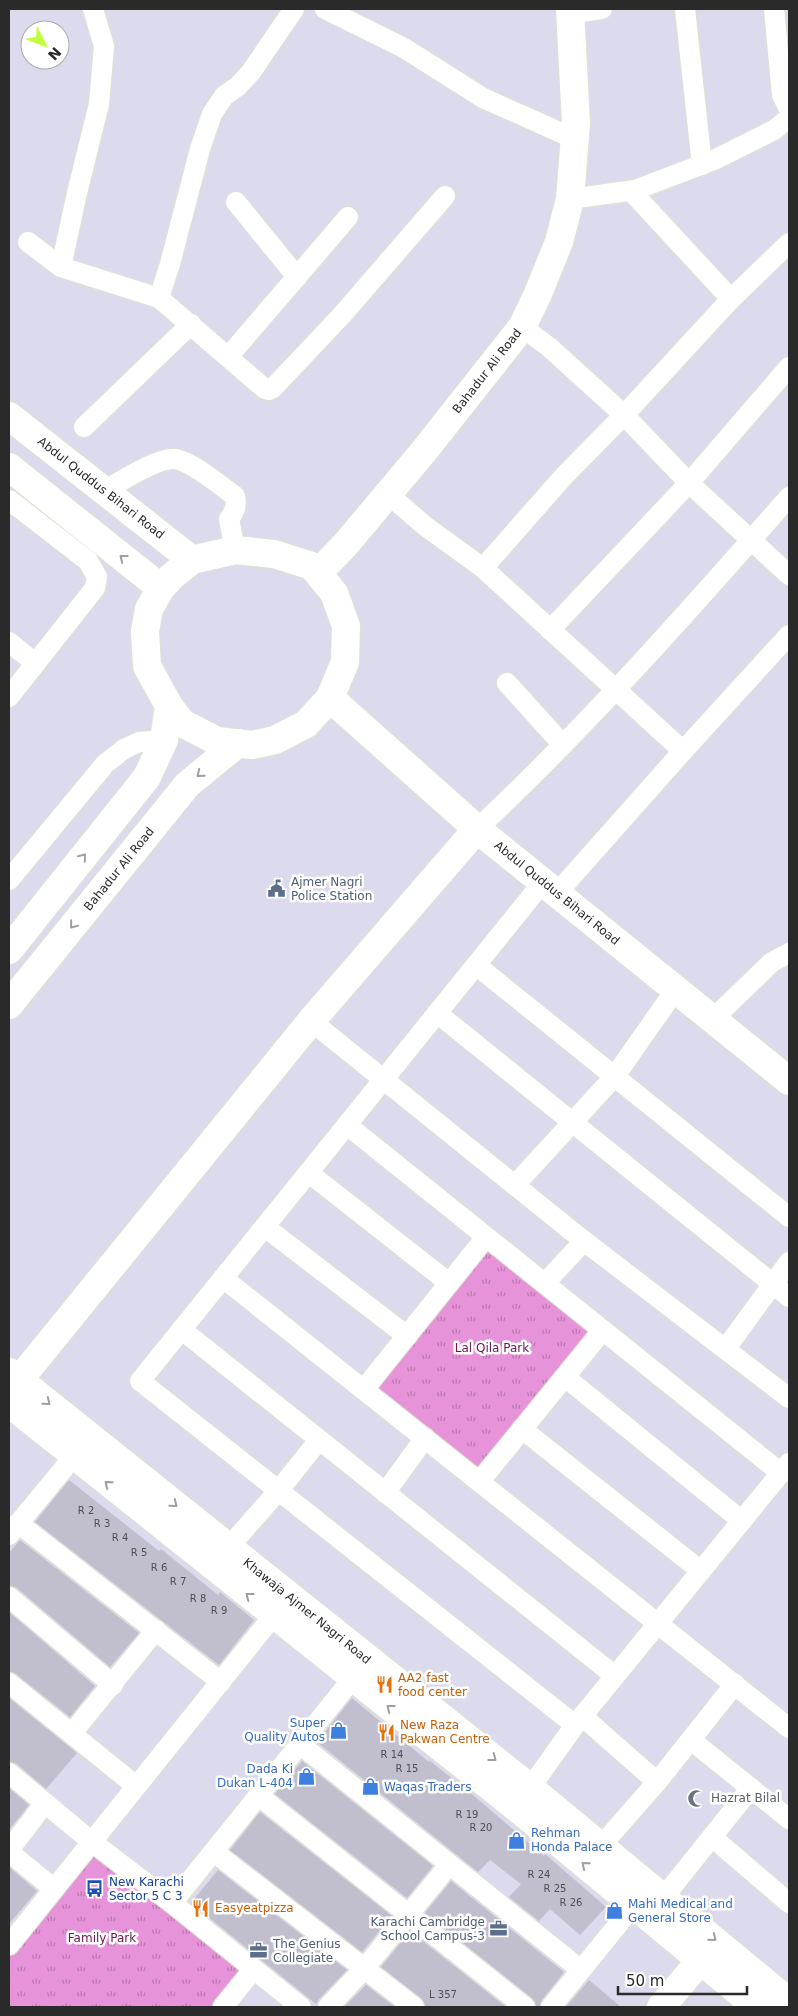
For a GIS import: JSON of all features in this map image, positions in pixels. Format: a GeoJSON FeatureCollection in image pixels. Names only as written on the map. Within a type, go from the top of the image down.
{"type":"FeatureCollection","features":[{"type":"Feature","properties":{"kind":"street"},"geometry":{"type":"LineString","coordinates":[[61,267],[99,104],[104,46],[93,9]]}},
{"type":"Feature","properties":{"kind":"street"},"geometry":{"type":"LineString","coordinates":[[159,298],[170,264],[200,149],[212,114],[224,96],[238,86],[251,72],[294,9]]}},
{"type":"Feature","properties":{"kind":"street"},"geometry":{"type":"LineString","coordinates":[[325,9],[404,48],[483,98],[575,139]]}},
{"type":"Feature","properties":{"kind":"street"},"geometry":{"type":"LineString","coordinates":[[570,11],[602,9]]}},
{"type":"Feature","properties":{"kind":"street"},"geometry":{"type":"LineString","coordinates":[[685,9],[702,165]]}},
{"type":"Feature","properties":{"kind":"street"},"geometry":{"type":"LineString","coordinates":[[774,9],[782,94],[789,109]]}},
{"type":"Feature","properties":{"kind":"street","name":"Bahadur Ali Road"},"geometry":{"type":"LineString","coordinates":[[318,573],[345,545],[424,451],[522,327],[537,296],[559,242],[570,198],[576,123],[570,11]]}},
{"type":"Feature","properties":{"kind":"street"},"geometry":{"type":"LineString","coordinates":[[570,198],[631,191],[702,165],[774,130],[789,118]]}},
{"type":"Feature","properties":{"kind":"street"},"geometry":{"type":"LineString","coordinates":[[631,191],[731,299]]}},
{"type":"Feature","properties":{"kind":"street"},"geometry":{"type":"LineString","coordinates":[[28,242],[61,267],[159,298],[265,389],[269,390],[342,316],[445,196]]}},
{"type":"Feature","properties":{"kind":"street"},"geometry":{"type":"LineString","coordinates":[[236,202],[297,277]]}},
{"type":"Feature","properties":{"kind":"street"},"geometry":{"type":"LineString","coordinates":[[228,357],[348,217]]}},
{"type":"Feature","properties":{"kind":"street"},"geometry":{"type":"LineString","coordinates":[[483,568],[564,476],[624,415],[731,299],[789,243]]}},
{"type":"Feature","properties":{"kind":"street"},"geometry":{"type":"LineString","coordinates":[[84,427],[190,324]]}},
{"type":"Feature","properties":{"kind":"street"},"geometry":{"type":"LineString","coordinates":[[522,327],[549,347],[624,415],[689,483],[789,575]]}},
{"type":"Feature","properties":{"kind":"street"},"geometry":{"type":"LineString","coordinates":[[550,630],[689,483],[789,367]]}},
{"type":"Feature","properties":{"kind":"street","name":"Abdul Quddus Bihari Road"},"geometry":{"type":"LineString","coordinates":[[9,416],[192,560]]}},
{"type":"Feature","properties":{"kind":"street"},"geometry":{"type":"LineString","coordinates":[[104,490],[149,466],[173,459],[180,461],[235,496],[237,504],[229,519],[235,550]]}},
{"type":"Feature","properties":{"kind":"street"},"geometry":{"type":"LineString","coordinates":[[9,467],[161,588]]}},
{"type":"Feature","properties":{"kind":"street"},"geometry":{"type":"LineString","coordinates":[[388,494],[425,526],[483,568],[683,751]]}},
{"type":"Feature","properties":{"kind":"street"},"geometry":{"type":"LineString","coordinates":[[12,1385],[312,1021],[477,829],[526,783],[615,690],[789,497]]}},
{"type":"Feature","properties":{"kind":"street"},"geometry":{"type":"LineString","coordinates":[[9,500],[88,561],[97,577],[95,588],[9,697]]}},
{"type":"Feature","properties":{"kind":"street"},"geometry":{"type":"LineString","coordinates":[[235,550],[274,554],[312,566],[334,593],[346,626],[345,662],[330,698],[306,724],[275,740],[252,745],[217,741],[182,724],[169,706],[147,666],[145,631],[149,609],[161,588],[192,560],[235,550]]}},
{"type":"Feature","properties":{"kind":"street"},"geometry":{"type":"LineString","coordinates":[[657,1782],[140,1381],[476,965],[683,751],[789,635]]}},
{"type":"Feature","properties":{"kind":"street"},"geometry":{"type":"LineString","coordinates":[[9,642],[35,663]]}},
{"type":"Feature","properties":{"kind":"street"},"geometry":{"type":"LineString","coordinates":[[507,683],[563,745]]}},
{"type":"Feature","properties":{"kind":"street","name":"Abdul Quddus Bihari Road"},"geometry":{"type":"LineString","coordinates":[[330,698],[477,829],[789,1081]]}},
{"type":"Feature","properties":{"kind":"street"},"geometry":{"type":"LineString","coordinates":[[9,950],[147,777],[164,740],[169,706]]}},
{"type":"Feature","properties":{"kind":"street"},"geometry":{"type":"LineString","coordinates":[[13,867],[105,764],[124,749],[139,742],[164,740]]}},
{"type":"Feature","properties":{"kind":"street","name":"Bahadur Ali Road"},"geometry":{"type":"LineString","coordinates":[[9,1005],[187,785],[238,743]]}},
{"type":"Feature","properties":{"kind":"street"},"geometry":{"type":"LineString","coordinates":[[713,1019],[772,962],[789,953]]}},
{"type":"Feature","properties":{"kind":"street"},"geometry":{"type":"LineString","coordinates":[[476,965],[789,1217]]}},
{"type":"Feature","properties":{"kind":"street"},"geometry":{"type":"LineString","coordinates":[[515,1185],[615,1076],[676,989]]}},
{"type":"Feature","properties":{"kind":"street"},"geometry":{"type":"LineString","coordinates":[[437,1013],[789,1297]]}},
{"type":"Feature","properties":{"kind":"street"},"geometry":{"type":"LineString","coordinates":[[312,1021],[584,1240],[789,1398]]}},
{"type":"Feature","properties":{"kind":"street"},"geometry":{"type":"LineString","coordinates":[[347,1125],[603,1330],[785,1468],[578,1721],[530,1788]]}},
{"type":"Feature","properties":{"kind":"street"},"geometry":{"type":"LineString","coordinates":[[309,1173],[449,1283]]}},
{"type":"Feature","properties":{"kind":"street"},"geometry":{"type":"LineString","coordinates":[[265,1227],[407,1336]]}},
{"type":"Feature","properties":{"kind":"street"},"geometry":{"type":"LineString","coordinates":[[364,1389],[486,1236]]}},
{"type":"Feature","properties":{"kind":"street"},"geometry":{"type":"LineString","coordinates":[[545,1284],[584,1240]]}},
{"type":"Feature","properties":{"kind":"street"},"geometry":{"type":"LineString","coordinates":[[726,1348],[789,1262]]}},
{"type":"Feature","properties":{"kind":"street"},"geometry":{"type":"LineString","coordinates":[[224,1278],[789,1728]]}},
{"type":"Feature","properties":{"kind":"street"},"geometry":{"type":"LineString","coordinates":[[182,1330],[614,1676]]}},
{"type":"Feature","properties":{"kind":"street"},"geometry":{"type":"LineString","coordinates":[[480,1481],[603,1330]]}},
{"type":"Feature","properties":{"kind":"street"},"geometry":{"type":"LineString","coordinates":[[565,1377],[742,1521]]}},
{"type":"Feature","properties":{"kind":"street","name":"Khawaja Ajmer Nagri Road"},"geometry":{"type":"LineString","coordinates":[[12,1385],[74,1456],[512,1804],[663,1898],[757,1997]]}},
{"type":"Feature","properties":{"kind":"street","name":"Khawaja Ajmer Nagri Road"},"geometry":{"type":"LineString","coordinates":[[12,1385],[228,1548],[530,1788],[608,1864],[634,1905],[701,1960],[757,1997],[789,2002]]}},
{"type":"Feature","properties":{"kind":"street"},"geometry":{"type":"LineString","coordinates":[[522,1429],[701,1571]]}},
{"type":"Feature","properties":{"kind":"street"},"geometry":{"type":"LineString","coordinates":[[385,1493],[425,1438]]}},
{"type":"Feature","properties":{"kind":"street"},"geometry":{"type":"LineString","coordinates":[[228,1548],[279,1490],[319,1440]]}},
{"type":"Feature","properties":{"kind":"street"},"geometry":{"type":"LineString","coordinates":[[74,1456],[14,1529],[156,1630],[221,1682]]}},
{"type":"Feature","properties":{"kind":"street"},"geometry":{"type":"LineString","coordinates":[[9,1597],[113,1684]]}},
{"type":"Feature","properties":{"kind":"street"},"geometry":{"type":"LineString","coordinates":[[10,1942],[274,1616]]}},
{"type":"Feature","properties":{"kind":"street"},"geometry":{"type":"LineString","coordinates":[[72,1733],[156,1630]]}},
{"type":"Feature","properties":{"kind":"street"},"geometry":{"type":"LineString","coordinates":[[172,1903],[353,1678]]}},
{"type":"Feature","properties":{"kind":"street"},"geometry":{"type":"LineString","coordinates":[[9,1683],[136,1786]]}},
{"type":"Feature","properties":{"kind":"street"},"geometry":{"type":"LineString","coordinates":[[608,1864],[657,1782],[735,1684]]}},
{"type":"Feature","properties":{"kind":"street"},"geometry":{"type":"LineString","coordinates":[[691,1740],[789,1819]]}},
{"type":"Feature","properties":{"kind":"street"},"geometry":{"type":"LineString","coordinates":[[301,1745],[580,1970]]}},
{"type":"Feature","properties":{"kind":"street"},"geometry":{"type":"LineString","coordinates":[[9,1773],[92,1842],[172,1903],[301,2007]]}},
{"type":"Feature","properties":{"kind":"street"},"geometry":{"type":"LineString","coordinates":[[663,1898],[751,1788]]}},
{"type":"Feature","properties":{"kind":"street"},"geometry":{"type":"LineString","coordinates":[[259,1796],[525,2007]]}},
{"type":"Feature","properties":{"kind":"street"},"geometry":{"type":"LineString","coordinates":[[45,1803],[9,1851],[54,1888]]}},
{"type":"Feature","properties":{"kind":"street"},"geometry":{"type":"LineString","coordinates":[[712,1837],[789,1903]]}},
{"type":"Feature","properties":{"kind":"street"},"geometry":{"type":"LineString","coordinates":[[214,1852],[414,2007]]}},
{"type":"Feature","properties":{"kind":"street"},"geometry":{"type":"LineString","coordinates":[[328,2007],[364,1969],[450,1865]]}},
{"type":"Feature","properties":{"kind":"street"},"geometry":{"type":"LineString","coordinates":[[551,2007],[634,1905]]}},
{"type":"Feature","properties":{"kind":"street"},"geometry":{"type":"LineString","coordinates":[[661,2007],[701,1960]]}},
{"type":"Feature","properties":{"kind":"street"},"geometry":{"type":"LineString","coordinates":[[223,2007],[253,1970]]}},
{"type":"Feature","properties":{"kind":"green space","name":"Lal Qila Park"},"geometry":{"type":"Polygon","coordinates":[[[486,1237],[603,1330],[480,1481],[364,1389],[486,1237]]]}},
{"type":"Feature","properties":{"kind":"green space","name":"Family Park"},"geometry":{"type":"Polygon","coordinates":[[[92,1842],[253,1970],[223,2007],[9,2007],[9,1945],[92,1842]]]}},
{"type":"Feature","properties":{"kind":"building"},"geometry":{"type":"Polygon","coordinates":[[[69,1480],[159,1551],[161,1549],[218,1595],[220,1592],[254,1620],[219,1665],[35,1522],[69,1480]]]}},
{"type":"Feature","properties":{"kind":"building"},"geometry":{"type":"Polygon","coordinates":[[[20,1540],[139,1633],[110,1667],[17,1588],[9,1585],[9,1553],[20,1540]]]}},
{"type":"Feature","properties":{"kind":"building"},"geometry":{"type":"Polygon","coordinates":[[[9,1612],[95,1686],[70,1717],[16,1674],[9,1671],[9,1612]]]}},
{"type":"Feature","properties":{"kind":"building"},"geometry":{"type":"Polygon","coordinates":[[[9,1698],[77,1753],[46,1789],[17,1764],[9,1761],[9,1698]]]}},
{"type":"Feature","properties":{"kind":"building"},"geometry":{"type":"Polygon","coordinates":[[[352,1698],[429,1762],[473,1795],[544,1856],[545,1854],[606,1907],[580,1935],[550,1909],[539,1921],[509,1897],[521,1884],[490,1860],[478,1872],[317,1742],[352,1698]]]}},
{"type":"Feature","properties":{"kind":"building"},"geometry":{"type":"Polygon","coordinates":[[[302,1761],[433,1866],[407,1898],[275,1794],[302,1761]]]}},
{"type":"Feature","properties":{"kind":"building"},"geometry":{"type":"Polygon","coordinates":[[[9,1788],[29,1805],[9,1830],[9,1788]]]}},
{"type":"Feature","properties":{"kind":"building"},"geometry":{"type":"Polygon","coordinates":[[[260,1812],[392,1916],[362,1952],[230,1850],[260,1812]]]}},
{"type":"Feature","properties":{"kind":"building"},"geometry":{"type":"Polygon","coordinates":[[[9,1867],[37,1891],[9,1924],[9,1867]]]}},
{"type":"Feature","properties":{"kind":"building"},"geometry":{"type":"Polygon","coordinates":[[[218,1870],[347,1970],[316,2004],[191,1903],[218,1870]]]}},
{"type":"Feature","properties":{"kind":"building"},"geometry":{"type":"Polygon","coordinates":[[[451,1881],[564,1972],[542,2000],[539,2007],[537,2007],[532,1998],[425,1913],[451,1881]]]}},
{"type":"Feature","properties":{"kind":"building"},"geometry":{"type":"Polygon","coordinates":[[[410,1931],[506,2007],[426,2007],[421,1998],[381,1967],[410,1931]]]}},
{"type":"Feature","properties":{"kind":"building"},"geometry":{"type":"Polygon","coordinates":[[[589,1980],[621,2007],[566,2007],[589,1980]]]}},
{"type":"Feature","properties":{"kind":"building"},"geometry":{"type":"Polygon","coordinates":[[[366,1985],[395,2007],[344,2007],[366,1985]]]}},
{"type":"Feature","properties":{"kind":"place","name":"Ajmer Nagri Police Station"},"geometry":{"type":"Point","coordinates":[277,889]}},
{"type":"Feature","properties":{"kind":"place","name":"AA2 fast food center"},"geometry":{"type":"Point","coordinates":[384,1685]}},
{"type":"Feature","properties":{"kind":"place","name":"Super Quality Autos"},"geometry":{"type":"Point","coordinates":[339,1730]}},
{"type":"Feature","properties":{"kind":"place","name":"New Raza Pakwan Centre"},"geometry":{"type":"Point","coordinates":[386,1732]}},
{"type":"Feature","properties":{"kind":"place","name":"Dada Ki Dukan L-404"},"geometry":{"type":"Point","coordinates":[307,1776]}},
{"type":"Feature","properties":{"kind":"place","name":"Waqas Traders"},"geometry":{"type":"Point","coordinates":[370,1787]}},
{"type":"Feature","properties":{"kind":"place","name":"Hazrat Bilal"},"geometry":{"type":"Point","coordinates":[697,1798]}},
{"type":"Feature","properties":{"kind":"place","name":"Rehman Honda Palace"},"geometry":{"type":"Point","coordinates":[517,1840]}},
{"type":"Feature","properties":{"kind":"place","name":"New Karachi Sector 5 C 3"},"geometry":{"type":"Point","coordinates":[95,1889]}},
{"type":"Feature","properties":{"kind":"place","name":"Easyeatpizza"},"geometry":{"type":"Point","coordinates":[201,1908]}},
{"type":"Feature","properties":{"kind":"place","name":"Mahi Medical and General Store"},"geometry":{"type":"Point","coordinates":[614,1911]}},
{"type":"Feature","properties":{"kind":"place","name":"Karachi Cambridge School Campus-3"},"geometry":{"type":"Point","coordinates":[499,1929]}},
{"type":"Feature","properties":{"kind":"place","name":"The Genius Collegiate"},"geometry":{"type":"Point","coordinates":[259,1951]}}]}
